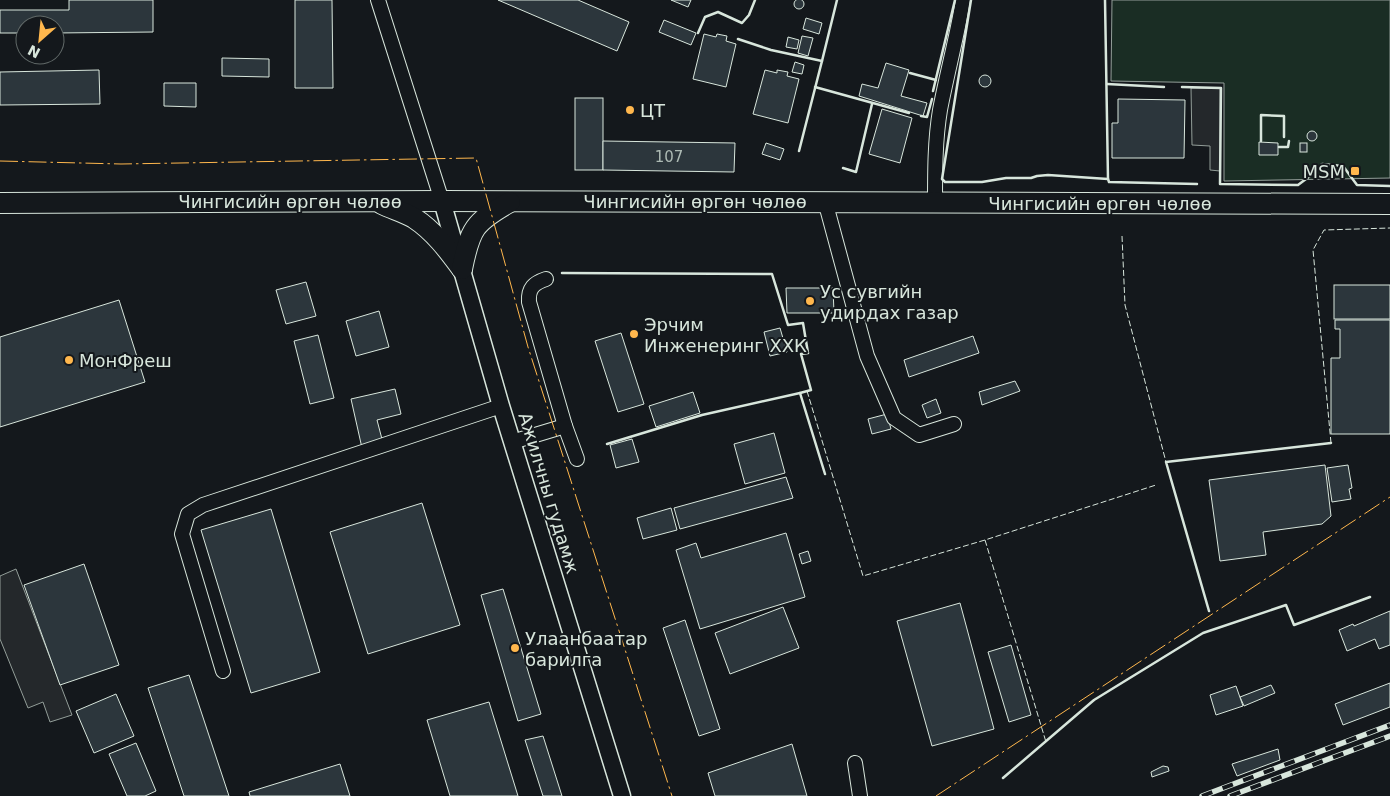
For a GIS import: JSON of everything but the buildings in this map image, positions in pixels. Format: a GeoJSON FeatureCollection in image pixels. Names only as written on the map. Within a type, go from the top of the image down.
{"type":"FeatureCollection","features":[{"type":"Feature","properties":{"kind":"highway"},"geometry":{"type":"LineString","coordinates":[[374,201],[412,217],[426,227],[442,242],[462,269]]}},
{"type":"Feature","properties":{"kind":"highway"},"geometry":{"type":"LineString","coordinates":[[462,269],[467,243],[476,227],[489,214],[511,201]]}},
{"type":"Feature","properties":{"kind":"highway","name":"Чингисийн өргөн чөлөө"},"geometry":{"type":"LineString","coordinates":[[0,203],[825,201],[1390,204]]}},
{"type":"Feature","properties":{"kind":"main road","name":"Ажилчны гудамж"},"geometry":{"type":"LineString","coordinates":[[442,201],[501,406],[622,796]]}},
{"type":"Feature","properties":{"kind":"street"},"geometry":{"type":"LineString","coordinates":[[378,0],[442,201]]}},
{"type":"Feature","properties":{"kind":"street"},"geometry":{"type":"LineString","coordinates":[[935,203],[935,166],[940,112],[959,28],[963,0]]}},
{"type":"Feature","properties":{"kind":"street"},"geometry":{"type":"LineString","coordinates":[[825,201],[868,356],[894,418],[919,435],[954,424]]}},
{"type":"Feature","properties":{"kind":"street"},"geometry":{"type":"LineString","coordinates":[[546,278],[536,282],[530,288],[528,294],[529,302],[565,426],[577,459]]}},
{"type":"Feature","properties":{"kind":"street"},"geometry":{"type":"LineString","coordinates":[[223,671],[182,534],[188,514],[203,505],[501,406]]}},
{"type":"Feature","properties":{"kind":"street"},"geometry":{"type":"LineString","coordinates":[[512,442],[565,426]]}},
{"type":"Feature","properties":{"kind":"street"},"geometry":{"type":"LineString","coordinates":[[855,763],[860,796]]}},
{"type":"Feature","properties":{"kind":"green space"},"geometry":{"type":"Polygon","coordinates":[[[1112,0],[1390,0],[1390,178],[1224,181],[1224,83],[1111,81],[1112,0]]]}},
{"type":"Feature","properties":{"kind":"shaded area"},"geometry":{"type":"Polygon","coordinates":[[[1191,88],[1220,88],[1220,171],[1210,170],[1210,146],[1192,145],[1191,88]]]}},
{"type":"Feature","properties":{"kind":"shaded area"},"geometry":{"type":"Polygon","coordinates":[[[16,569],[72,715],[50,722],[43,702],[28,708],[0,639],[0,576],[16,569]]]}},
{"type":"Feature","properties":{"kind":"railway"},"geometry":{"type":"LineString","coordinates":[[1202,796],[1390,725]]}},
{"type":"Feature","properties":{"kind":"railway"},"geometry":{"type":"LineString","coordinates":[[1230,796],[1390,736]]}},
{"type":"Feature","properties":{"kind":"fence"},"geometry":{"type":"LineString","coordinates":[[1331,443],[1313,250],[1324,230],[1390,228]]}},
{"type":"Feature","properties":{"kind":"fence"},"geometry":{"type":"LineString","coordinates":[[1122,236],[1125,305],[1166,462]]}},
{"type":"Feature","properties":{"kind":"fence"},"geometry":{"type":"LineString","coordinates":[[807,391],[863,576],[985,540],[1156,485]]}},
{"type":"Feature","properties":{"kind":"fence"},"geometry":{"type":"LineString","coordinates":[[985,540],[1046,742]]}},
{"type":"Feature","properties":{"kind":"wall"},"geometry":{"type":"LineString","coordinates":[[698,33],[705,17],[718,12],[742,23],[749,15],[755,0]]}},
{"type":"Feature","properties":{"kind":"wall"},"geometry":{"type":"LineString","coordinates":[[738,39],[771,50],[822,61],[837,0]]}},
{"type":"Feature","properties":{"kind":"wall"},"geometry":{"type":"LineString","coordinates":[[933,91],[955,0]]}},
{"type":"Feature","properties":{"kind":"wall"},"geometry":{"type":"LineString","coordinates":[[971,0],[942,179],[945,182],[982,182],[1048,175],[1108,179],[1109,182],[1197,184]]}},
{"type":"Feature","properties":{"kind":"wall"},"geometry":{"type":"LineString","coordinates":[[1105,0],[1108,179]]}},
{"type":"Feature","properties":{"kind":"wall"},"geometry":{"type":"LineString","coordinates":[[799,151],[822,61]]}},
{"type":"Feature","properties":{"kind":"wall"},"geometry":{"type":"LineString","coordinates":[[910,73],[936,80]]}},
{"type":"Feature","properties":{"kind":"wall"},"geometry":{"type":"LineString","coordinates":[[1107,84],[1164,87]]}},
{"type":"Feature","properties":{"kind":"wall"},"geometry":{"type":"LineString","coordinates":[[815,87],[909,113]]}},
{"type":"Feature","properties":{"kind":"wall"},"geometry":{"type":"LineString","coordinates":[[1182,87],[1221,88],[1220,184],[1298,185],[1318,170],[1322,164],[1343,166],[1357,185],[1390,186]]}},
{"type":"Feature","properties":{"kind":"wall"},"geometry":{"type":"LineString","coordinates":[[921,116],[927,117],[932,99]]}},
{"type":"Feature","properties":{"kind":"wall"},"geometry":{"type":"LineString","coordinates":[[843,168],[856,172],[872,104]]}},
{"type":"Feature","properties":{"kind":"wall"},"geometry":{"type":"LineString","coordinates":[[1261,141],[1261,115],[1284,116],[1284,137]]}},
{"type":"Feature","properties":{"kind":"wall"},"geometry":{"type":"LineString","coordinates":[[1279,147],[1288,147],[1289,141]]}},
{"type":"Feature","properties":{"kind":"wall"},"geometry":{"type":"LineString","coordinates":[[562,273],[772,274],[788,325],[803,323],[808,353],[801,354],[811,390],[800,393]]}},
{"type":"Feature","properties":{"kind":"wall"},"geometry":{"type":"LineString","coordinates":[[607,444],[702,415],[800,393],[825,474]]}},
{"type":"Feature","properties":{"kind":"wall"},"geometry":{"type":"LineString","coordinates":[[1209,611],[1166,462],[1331,443]]}},
{"type":"Feature","properties":{"kind":"wall"},"geometry":{"type":"LineString","coordinates":[[1003,778],[1094,700],[1203,633],[1286,605],[1294,625],[1370,597]]}},
{"type":"Feature","properties":{"kind":"power"},"geometry":{"type":"LineString","coordinates":[[0,161],[121,164],[476,158],[528,347],[672,796]]}},
{"type":"Feature","properties":{"kind":"power"},"geometry":{"type":"LineString","coordinates":[[936,796],[1390,497]]}},
{"type":"Feature","properties":{"kind":"place","name":"ЦТ"},"geometry":{"type":"Point","coordinates":[630,110]}},
{"type":"Feature","properties":{"kind":"place","name":"MSM"},"geometry":{"type":"Point","coordinates":[1355,171]}},
{"type":"Feature","properties":{"kind":"place","name":"Ус сувгийн удирдах газар"},"geometry":{"type":"Point","coordinates":[810,301]}},
{"type":"Feature","properties":{"kind":"place","name":"Эрчим Инженеринг ХХК"},"geometry":{"type":"Point","coordinates":[634,334]}},
{"type":"Feature","properties":{"kind":"place","name":"МонФреш"},"geometry":{"type":"Point","coordinates":[69,360]}},
{"type":"Feature","properties":{"kind":"place","name":"Улаанбаатар барилга"},"geometry":{"type":"Point","coordinates":[515,648]}}]}
